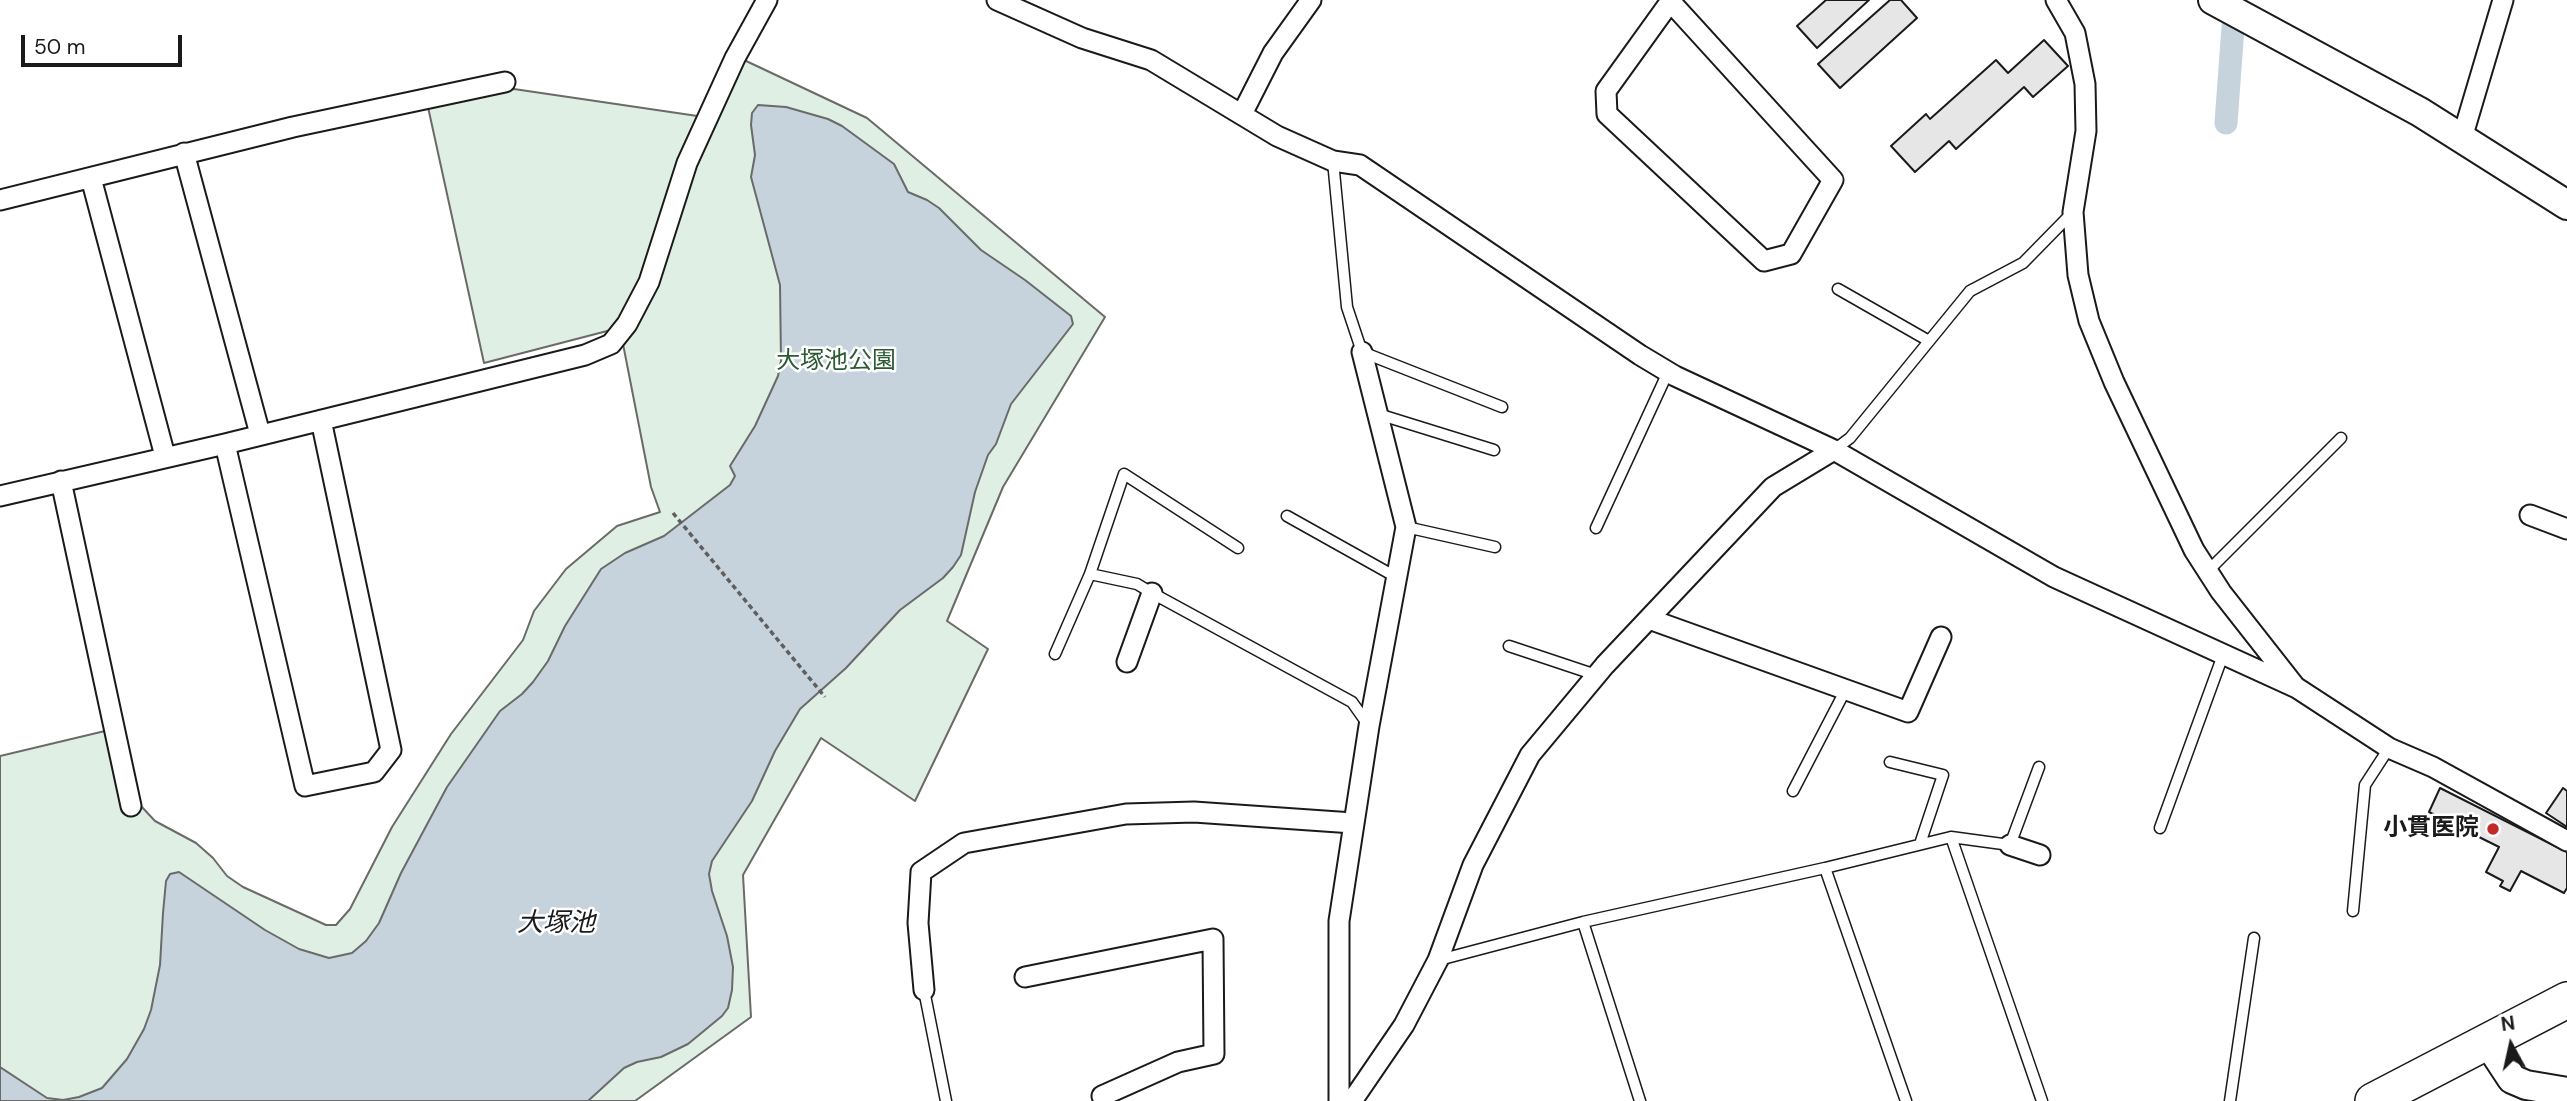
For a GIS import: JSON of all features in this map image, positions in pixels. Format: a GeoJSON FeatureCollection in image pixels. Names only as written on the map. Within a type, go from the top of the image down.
{"type":"FeatureCollection","features":[{"type":"Feature","properties":{"kind":"highway"},"geometry":{"type":"LineString","coordinates":[[2373,1101],[2567,1000]]}},
{"type":"Feature","properties":{"kind":"street"},"geometry":{"type":"LineString","coordinates":[[0,496],[225,444],[585,355],[611,344],[627,324],[649,282],[687,163],[735,58],[767,0]]}},
{"type":"Feature","properties":{"kind":"street"},"geometry":{"type":"LineString","coordinates":[[997,0],[1082,38],[1151,60],[1277,136],[1333,161],[1360,165],[1668,372],[1834,450],[2054,577],[2297,688],[2389,748],[2433,767],[2567,841]]}},
{"type":"Feature","properties":{"kind":"street"},"geometry":{"type":"LineString","coordinates":[[1242,114],[1273,52],[1311,0]]}},
{"type":"Feature","properties":{"kind":"street"},"geometry":{"type":"LineString","coordinates":[[2057,0],[2075,33],[2085,85],[2086,131],[2073,212],[2078,275],[2089,321],[2114,382],[2194,550],[2221,592],[2297,688]]}},
{"type":"Feature","properties":{"kind":"street"},"geometry":{"type":"LineString","coordinates":[[2462,138],[2503,0]]}},
{"type":"Feature","properties":{"kind":"street"},"geometry":{"type":"LineString","coordinates":[[1670,1],[1833,180],[1791,254],[1764,261],[1607,114],[1605,91],[1670,1]]}},
{"type":"Feature","properties":{"kind":"street"},"geometry":{"type":"LineString","coordinates":[[2221,4],[2462,138],[2567,205]]}},
{"type":"Feature","properties":{"kind":"street"},"geometry":{"type":"LineString","coordinates":[[0,201],[184,153],[505,82]]}},
{"type":"Feature","properties":{"kind":"street"},"geometry":{"type":"LineString","coordinates":[[184,153],[260,434]]}},
{"type":"Feature","properties":{"kind":"street"},"geometry":{"type":"LineString","coordinates":[[91,178],[165,456]]}},
{"type":"Feature","properties":{"kind":"street"},"geometry":{"type":"LineString","coordinates":[[1339,1101],[1339,921],[1369,726],[1406,527],[1362,352]]}},
{"type":"Feature","properties":{"kind":"street"},"geometry":{"type":"LineString","coordinates":[[225,444],[305,786],[374,772],[390,750],[320,420]]}},
{"type":"Feature","properties":{"kind":"street"},"geometry":{"type":"LineString","coordinates":[[1352,1101],[1404,1025],[1438,960],[1473,865],[1530,755],[1597,675],[1773,487],[1834,450]]}},
{"type":"Feature","properties":{"kind":"street"},"geometry":{"type":"LineString","coordinates":[[61,481],[131,806]]}},
{"type":"Feature","properties":{"kind":"street"},"geometry":{"type":"LineString","coordinates":[[2530,515],[2567,529]]}},
{"type":"Feature","properties":{"kind":"street"},"geometry":{"type":"LineString","coordinates":[[1127,662],[1152,593]]}},
{"type":"Feature","properties":{"kind":"street"},"geometry":{"type":"LineString","coordinates":[[1649,619],[1908,712],[1941,637]]}},
{"type":"Feature","properties":{"kind":"street"},"geometry":{"type":"LineString","coordinates":[[923,990],[919,923],[921,872],[964,843],[1126,814],[1194,812],[1353,823]]}},
{"type":"Feature","properties":{"kind":"street"},"geometry":{"type":"LineString","coordinates":[[2010,845],[2040,855]]}},
{"type":"Feature","properties":{"kind":"street"},"geometry":{"type":"LineString","coordinates":[[1025,977],[1213,939],[1214,1054],[1178,1062],[1102,1096],[1105,1101]]}},
{"type":"Feature","properties":{"kind":"street"},"geometry":{"type":"LineString","coordinates":[[2487,1041],[2512,1079],[2526,1085],[2567,1092]]}},
{"type":"Feature","properties":{"kind":"lane"},"geometry":{"type":"LineString","coordinates":[[1333,161],[1347,307],[1362,352],[1502,407]]}},
{"type":"Feature","properties":{"kind":"lane"},"geometry":{"type":"LineString","coordinates":[[1834,450],[1850,438],[1970,291],[2023,263],[2073,212]]}},
{"type":"Feature","properties":{"kind":"lane"},"geometry":{"type":"LineString","coordinates":[[1838,289],[1929,341]]}},
{"type":"Feature","properties":{"kind":"lane"},"geometry":{"type":"LineString","coordinates":[[1596,528],[1668,372]]}},
{"type":"Feature","properties":{"kind":"lane"},"geometry":{"type":"LineString","coordinates":[[1378,414],[1494,450]]}},
{"type":"Feature","properties":{"kind":"lane"},"geometry":{"type":"LineString","coordinates":[[2207,570],[2341,438]]}},
{"type":"Feature","properties":{"kind":"lane"},"geometry":{"type":"LineString","coordinates":[[1055,654],[1090,574],[1124,474],[1238,548]]}},
{"type":"Feature","properties":{"kind":"lane"},"geometry":{"type":"LineString","coordinates":[[1287,516],[1396,577]]}},
{"type":"Feature","properties":{"kind":"lane"},"geometry":{"type":"LineString","coordinates":[[1406,527],[1494,547]]}},
{"type":"Feature","properties":{"kind":"lane"},"geometry":{"type":"LineString","coordinates":[[1090,574],[1137,584],[1352,702],[1369,726]]}},
{"type":"Feature","properties":{"kind":"lane"},"geometry":{"type":"LineString","coordinates":[[1509,646],[1597,675]]}},
{"type":"Feature","properties":{"kind":"lane"},"geometry":{"type":"LineString","coordinates":[[2160,828],[2223,655]]}},
{"type":"Feature","properties":{"kind":"lane"},"geometry":{"type":"LineString","coordinates":[[1793,792],[1846,689]]}},
{"type":"Feature","properties":{"kind":"lane"},"geometry":{"type":"LineString","coordinates":[[2353,911],[2365,785],[2389,748]]}},
{"type":"Feature","properties":{"kind":"lane"},"geometry":{"type":"LineString","coordinates":[[1890,762],[1943,775],[1920,844]]}},
{"type":"Feature","properties":{"kind":"lane"},"geometry":{"type":"LineString","coordinates":[[1438,960],[1583,922],[1825,868],[1951,836],[2010,845],[2039,767]]}},
{"type":"Feature","properties":{"kind":"lane"},"geometry":{"type":"LineString","coordinates":[[1951,836],[2042,1101]]}},
{"type":"Feature","properties":{"kind":"lane"},"geometry":{"type":"LineString","coordinates":[[1825,868],[1906,1101]]}},
{"type":"Feature","properties":{"kind":"lane"},"geometry":{"type":"LineString","coordinates":[[1583,922],[1640,1101]]}},
{"type":"Feature","properties":{"kind":"lane"},"geometry":{"type":"LineString","coordinates":[[2230,1101],[2253,937]]}},
{"type":"Feature","properties":{"kind":"lane"},"geometry":{"type":"LineString","coordinates":[[923,990],[946,1101]]}},
{"type":"Feature","properties":{"kind":"path"},"geometry":{"type":"LineString","coordinates":[[673,513],[825,697]]}},
{"type":"Feature","properties":{"kind":"green space","name":"大塚池公園"},"geometry":{"type":"Polygon","coordinates":[[[744,60],[867,118],[1105,317],[1003,487],[947,621],[988,649],[915,801],[821,738],[743,875],[751,1017],[635,1101],[0,1101],[0,756],[105,731],[140,805],[155,821],[196,843],[213,858],[227,876],[243,887],[326,925],[336,925],[350,909],[392,827],[451,734],[523,640],[534,611],[566,569],[617,526],[660,512],[651,487],[623,344],[611,330],[484,363],[428,107],[514,89],[711,118],[744,60]]]}},
{"type":"Feature","properties":{"kind":"water","name":"大塚池"},"geometry":{"type":"Polygon","coordinates":[[[758,105],[786,107],[828,119],[842,126],[894,164],[908,192],[939,208],[981,250],[1071,316],[1073,324],[1011,404],[996,444],[988,455],[975,492],[961,555],[953,567],[943,578],[900,610],[846,668],[800,709],[775,751],[752,801],[712,861],[709,874],[712,891],[727,936],[733,967],[728,1008],[722,1016],[688,1044],[661,1057],[624,1068],[588,1101],[0,1101],[0,1067],[47,1098],[63,1100],[102,1088],[127,1059],[151,1010],[160,965],[166,881],[170,874],[179,872],[265,930],[299,949],[329,958],[352,953],[366,941],[379,923],[401,873],[447,787],[500,711],[522,694],[548,661],[565,626],[601,569],[625,553],[664,536],[730,485],[735,476],[730,466],[755,426],[778,376],[781,361],[780,285],[751,177],[755,155],[752,113],[758,105]]]}},
{"type":"Feature","properties":{"kind":"building"},"geometry":{"type":"Polygon","coordinates":[[[1826,0],[1869,0],[1817,48],[1797,26],[1826,0]]]}},
{"type":"Feature","properties":{"kind":"building"},"geometry":{"type":"Polygon","coordinates":[[[1890,0],[1901,0],[1917,18],[1840,88],[1818,64],[1890,0]]]}},
{"type":"Feature","properties":{"kind":"building"},"geometry":{"type":"Polygon","coordinates":[[[2044,40],[2068,66],[2033,97],[2024,87],[1956,149],[1949,141],[1915,172],[1891,146],[1926,114],[1930,119],[1996,60],[2008,73],[2044,40]]]}},
{"type":"Feature","properties":{"kind":"building","name":"小貫医院"},"geometry":{"type":"Polygon","coordinates":[[[2440,788],[2567,852],[2567,888],[2564,893],[2521,871],[2510,891],[2500,886],[2503,881],[2486,872],[2499,847],[2429,812],[2440,788]]]}},
{"type":"Feature","properties":{"kind":"building"},"geometry":{"type":"Polygon","coordinates":[[[2563,788],[2567,791],[2567,827],[2546,813],[2563,788]]]}},
{"type":"Feature","properties":{"kind":"waterway"},"geometry":{"type":"LineString","coordinates":[[2226,123],[2235,0]]}},
{"type":"Feature","properties":{"kind":"place","name":"小貫医院"},"geometry":{"type":"Point","coordinates":[2493,829]}}]}
